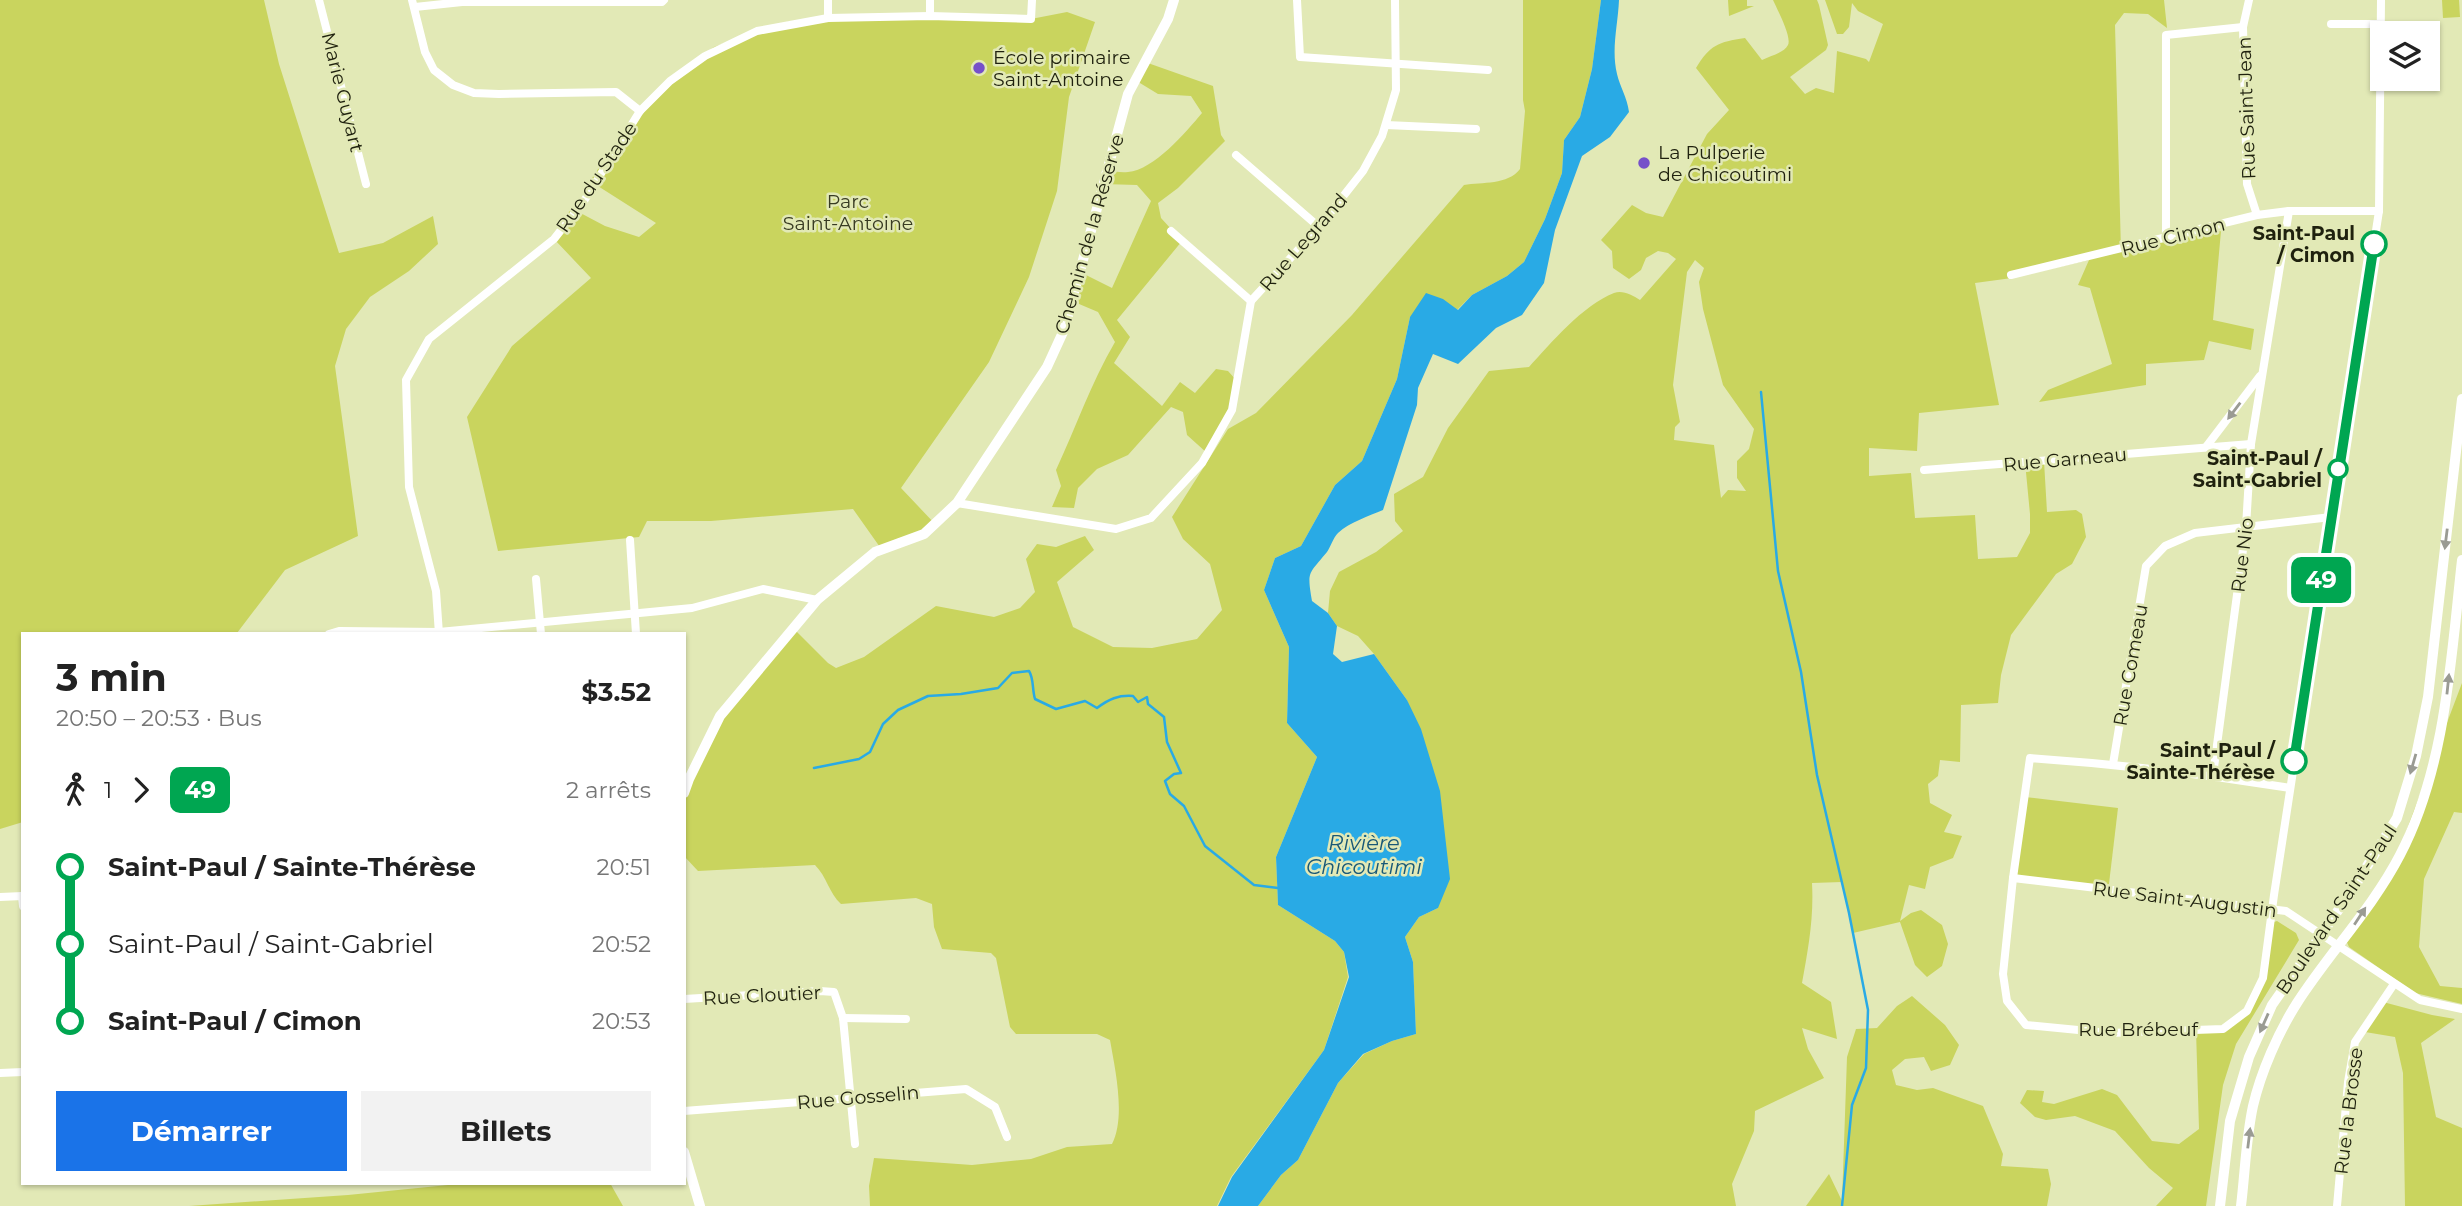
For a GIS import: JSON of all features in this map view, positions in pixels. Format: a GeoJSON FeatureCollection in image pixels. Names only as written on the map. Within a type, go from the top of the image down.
{"type":"FeatureCollection","features":[{"type":"Feature","properties":{"kind":"main road","name":"Boulevard Saint-Paul"},"geometry":{"type":"LineString","coordinates":[[2220,1206],[2230,1121],[2249,1056],[2272,1005],[2322,934],[2397,818],[2416,756],[2428,697],[2462,398]]}},
{"type":"Feature","properties":{"kind":"main road","name":"Boulevard Saint-Paul"},"geometry":{"type":"LineString","coordinates":[[2241,1206],[2253,1106],[2271,1054],[2296,1004],[2343,947],[2400,855],[2424,798],[2446,702],[2462,560]]}},
{"type":"Feature","properties":{"kind":"street","name":"Marie Guyart"},"geometry":{"type":"LineString","coordinates":[[319,0],[366,184]]}},
{"type":"Feature","properties":{"kind":"street"},"geometry":{"type":"LineString","coordinates":[[640,111],[616,92],[474,93],[453,85],[434,70],[429,61],[413,4],[664,0]]}},
{"type":"Feature","properties":{"kind":"street"},"geometry":{"type":"LineString","coordinates":[[828,0],[828,18]]}},
{"type":"Feature","properties":{"kind":"street"},"geometry":{"type":"LineString","coordinates":[[930,0],[930,16]]}},
{"type":"Feature","properties":{"kind":"street","name":"Rue du Stade"},"geometry":{"type":"LineString","coordinates":[[439,632],[436,591],[410,487],[406,380],[429,339],[554,239],[584,201],[640,111],[670,80],[705,56],[757,31],[828,18],[930,16],[1031,19],[1032,0]]}},
{"type":"Feature","properties":{"kind":"street","name":"Chemin de la Réserve"},"geometry":{"type":"LineString","coordinates":[[686,787],[720,716],[817,600],[875,552],[924,534],[957,503],[1046,367],[1064,330],[1128,94],[1168,19],[1174,0]]}},
{"type":"Feature","properties":{"kind":"street"},"geometry":{"type":"LineString","coordinates":[[1297,0],[1300,57],[1488,69]]}},
{"type":"Feature","properties":{"kind":"street","name":"Rue Legrand"},"geometry":{"type":"LineString","coordinates":[[957,503],[1116,529],[1151,518],[1202,463],[1232,410],[1251,302],[1319,227],[1363,171],[1386,125],[1396,90],[1395,0]]}},
{"type":"Feature","properties":{"kind":"street","name":"Rue Saint-Jean"},"geometry":{"type":"LineString","coordinates":[[2249,0],[2243,27],[2248,184],[2257,215]]}},
{"type":"Feature","properties":{"kind":"street","name":"Rue Brébeuf"},"geometry":{"type":"LineString","coordinates":[[2381,0],[2381,21]]}},
{"type":"Feature","properties":{"kind":"street"},"geometry":{"type":"LineString","coordinates":[[2331,24],[2370,24]]}},
{"type":"Feature","properties":{"kind":"street"},"geometry":{"type":"LineString","coordinates":[[2166,238],[2166,35],[2243,27]]}},
{"type":"Feature","properties":{"kind":"street","name":"Rue Brébeuf"},"geometry":{"type":"LineString","coordinates":[[2113,764],[2031,758],[2013,878],[2003,974],[2007,1001],[2026,1025],[2109,1032],[2223,1029],[2247,1011],[2263,978],[2330,517],[2379,211],[2380,91]]}},
{"type":"Feature","properties":{"kind":"street"},"geometry":{"type":"LineString","coordinates":[[1386,125],[1476,129]]}},
{"type":"Feature","properties":{"kind":"street"},"geometry":{"type":"LineString","coordinates":[[1236,155],[1319,227]]}},
{"type":"Feature","properties":{"kind":"street","name":"Rue Cimon"},"geometry":{"type":"LineString","coordinates":[[2011,275],[2257,215],[2289,211],[2379,211]]}},
{"type":"Feature","properties":{"kind":"street","name":"Rue Nio"},"geometry":{"type":"LineString","coordinates":[[2213,775],[2246,527],[2251,444],[2289,211]]}},
{"type":"Feature","properties":{"kind":"street"},"geometry":{"type":"LineString","coordinates":[[1171,231],[1251,302]]}},
{"type":"Feature","properties":{"kind":"street"},"geometry":{"type":"LineString","coordinates":[[2206,447],[2262,374]]}},
{"type":"Feature","properties":{"kind":"street","name":"Rue Garneau"},"geometry":{"type":"LineString","coordinates":[[1924,470],[2251,444]]}},
{"type":"Feature","properties":{"kind":"street"},"geometry":{"type":"LineString","coordinates":[[2246,527],[2330,517]]}},
{"type":"Feature","properties":{"kind":"street","name":"Rue Comeau"},"geometry":{"type":"LineString","coordinates":[[2113,764],[2146,566],[2165,546],[2195,533],[2246,527]]}},
{"type":"Feature","properties":{"kind":"street"},"geometry":{"type":"LineString","coordinates":[[630,540],[636,632]]}},
{"type":"Feature","properties":{"kind":"street"},"geometry":{"type":"LineString","coordinates":[[536,579],[541,632]]}},
{"type":"Feature","properties":{"kind":"street"},"geometry":{"type":"LineString","coordinates":[[448,632],[692,608],[763,589],[817,600]]}},
{"type":"Feature","properties":{"kind":"street"},"geometry":{"type":"LineString","coordinates":[[2113,764],[2213,775],[2290,788]]}},
{"type":"Feature","properties":{"kind":"street","name":"Rue Saint-Augustin"},"geometry":{"type":"LineString","coordinates":[[2013,878],[2286,911],[2420,1000],[2462,1009]]}},
{"type":"Feature","properties":{"kind":"street"},"geometry":{"type":"LineString","coordinates":[[0,897],[21,896]]}},
{"type":"Feature","properties":{"kind":"street","name":"Rue la Brosse"},"geometry":{"type":"LineString","coordinates":[[2337,1206],[2348,1082],[2355,1042],[2394,984]]}},
{"type":"Feature","properties":{"kind":"street","name":"Rue Cloutier"},"geometry":{"type":"LineString","coordinates":[[686,999],[834,992],[843,1018],[906,1019]]}},
{"type":"Feature","properties":{"kind":"street"},"geometry":{"type":"LineString","coordinates":[[843,1018],[855,1144]]}},
{"type":"Feature","properties":{"kind":"street"},"geometry":{"type":"LineString","coordinates":[[0,1073],[21,1072]]}},
{"type":"Feature","properties":{"kind":"street","name":"Rue Gosselin"},"geometry":{"type":"LineString","coordinates":[[686,1111],[966,1088],[995,1107],[1007,1137]]}},
{"type":"Feature","properties":{"kind":"street"},"geometry":{"type":"LineString","coordinates":[[686,1159],[700,1206]]}},
{"type":"Feature","properties":{"kind":"green space"},"geometry":{"type":"Polygon","coordinates":[[[0,0],[264,0],[279,64],[339,253],[383,243],[433,216],[438,244],[409,271],[370,297],[346,329],[335,366],[358,536],[285,570],[238,632],[21,632],[21,823],[0,829],[0,0]]]}},
{"type":"Feature","properties":{"kind":"green space"},"geometry":{"type":"Polygon","coordinates":[[[1523,0],[1601,0],[1592,69],[1580,117],[1564,140],[1562,173],[1545,219],[1524,262],[1507,276],[1472,295],[1457,310],[1410,317],[1397,379],[1362,461],[1335,485],[1301,546],[1275,558],[1264,590],[1289,647],[1287,723],[1317,757],[1276,857],[1278,905],[1335,941],[1344,952],[1348,977],[1324,1050],[1231,1177],[1217,1206],[870,1206],[869,1186],[874,1158],[972,1165],[1031,1159],[1067,1147],[1112,1144],[1119,1107],[1110,1040],[1097,1034],[1016,1034],[1010,1027],[996,958],[991,953],[942,949],[934,927],[932,904],[916,898],[841,904],[815,865],[698,871],[686,858],[686,793],[719,716],[791,626],[836,668],[864,657],[936,606],[994,617],[1020,608],[1035,592],[1026,559],[1037,544],[1056,547],[1085,536],[1094,550],[1057,582],[1073,627],[1113,647],[1152,648],[1197,639],[1222,610],[1210,564],[1183,539],[1172,517],[1228,429],[1256,413],[1352,315],[1464,185],[1509,178],[1520,169],[1525,111],[1523,0]]]}},
{"type":"Feature","properties":{"kind":"green space"},"geometry":{"type":"Polygon","coordinates":[[[1728,0],[1747,0],[1747,6],[1754,6],[1729,16],[1728,0]]]}},
{"type":"Feature","properties":{"kind":"green space"},"geometry":{"type":"Polygon","coordinates":[[[1773,0],[1817,0],[1819,5],[1828,45],[1826,50],[1790,77],[1805,94],[1816,88],[1834,93],[1837,51],[1869,62],[1883,24],[1858,11],[1852,3],[1849,27],[1843,34],[1837,34],[1825,0],[2164,0],[2167,28],[2148,14],[2124,13],[2115,25],[2121,251],[2221,231],[2213,320],[2254,329],[2251,350],[2209,341],[2204,360],[2146,364],[2146,385],[2039,402],[2048,390],[2112,364],[2090,288],[2078,285],[2089,260],[2012,278],[1975,283],[1999,405],[1919,413],[1917,451],[1869,448],[1869,476],[1911,473],[1915,518],[1975,515],[1978,559],[2017,557],[2030,533],[2025,462],[2044,461],[2047,512],[2076,510],[2082,514],[2086,537],[2072,564],[2056,574],[2011,635],[2001,675],[1998,703],[1961,705],[1960,762],[1940,760],[1938,776],[1928,784],[1930,803],[1952,815],[1944,832],[1962,836],[1953,858],[1930,867],[1925,889],[1909,885],[1900,921],[1921,910],[1942,925],[1948,944],[1942,966],[1927,977],[1915,965],[1900,922],[1853,933],[1842,882],[1812,883],[1811,921],[1802,983],[1831,1002],[1837,1039],[1802,1028],[1808,1049],[1824,1078],[1755,1111],[1754,1131],[1732,1184],[1736,1206],[1258,1206],[1281,1175],[1298,1160],[1338,1083],[1364,1054],[1416,1034],[1413,962],[1405,937],[1419,917],[1438,908],[1407,700],[1358,636],[1337,626],[1328,613],[1330,591],[1339,572],[1376,552],[1403,531],[1395,521],[1394,494],[1423,477],[1448,428],[1489,371],[1529,367],[1591,306],[1617,292],[1627,293],[1640,300],[1676,259],[1668,253],[1658,251],[1646,258],[1641,270],[1629,279],[1613,268],[1612,251],[1601,240],[1632,205],[1646,213],[1663,217],[1707,134],[1729,110],[1696,68],[1706,54],[1721,43],[1745,38],[1762,60],[1788,45],[1784,23],[1773,0]],[[1695,260],[1687,272],[1673,385],[1680,422],[1675,427],[1674,440],[1714,445],[1721,498],[1728,490],[1746,491],[1737,478],[1737,461],[1749,449],[1754,429],[1723,385],[1703,309],[1699,282],[1704,268],[1695,260]]]}},
{"type":"Feature","properties":{"kind":"green space"},"geometry":{"type":"Polygon","coordinates":[[[2442,0],[2459,0],[2460,17],[2443,18],[2442,0]]]}},
{"type":"Feature","properties":{"kind":"green space","name":"Parc Saint-Antoine"},"geometry":{"type":"Polygon","coordinates":[[[1067,12],[1095,22],[1069,97],[1057,191],[1029,277],[989,362],[901,488],[936,525],[882,550],[853,509],[711,521],[647,521],[639,537],[498,551],[467,417],[512,346],[591,278],[554,239],[571,208],[605,226],[639,237],[656,223],[590,181],[637,111],[671,76],[714,47],[766,27],[791,21],[1031,19],[1067,12]]]}},
{"type":"Feature","properties":{"kind":"green space"},"geometry":{"type":"Polygon","coordinates":[[[1145,62],[1213,86],[1221,135],[1225,141],[1178,188],[1158,203],[1161,218],[1182,241],[1117,320],[1130,337],[1114,363],[1162,406],[1180,382],[1195,393],[1216,369],[1228,371],[1237,381],[1232,410],[1207,453],[1187,435],[1183,412],[1171,407],[1128,455],[1097,469],[1078,488],[1074,508],[1052,507],[1061,486],[1056,470],[1091,389],[1115,342],[1098,312],[1072,301],[1080,272],[1112,288],[1151,201],[1137,185],[1103,184],[1106,170],[1128,172],[1148,165],[1169,149],[1202,113],[1191,96],[1158,94],[1135,80],[1145,62]]]}},
{"type":"Feature","properties":{"kind":"green space"},"geometry":{"type":"Polygon","coordinates":[[[2462,683],[2462,813],[2454,812],[2424,879],[2419,947],[2440,986],[2462,988],[2462,1004],[2415,993],[2349,947],[2346,940],[2388,879],[2462,683]]]}},
{"type":"Feature","properties":{"kind":"green space"},"geometry":{"type":"Polygon","coordinates":[[[2025,797],[2118,808],[2108,892],[2014,881],[2025,797]]]}},
{"type":"Feature","properties":{"kind":"green space"},"geometry":{"type":"Polygon","coordinates":[[[2277,921],[2296,933],[2299,940],[2236,1044],[2223,1085],[2206,1206],[2156,1206],[2173,1188],[2149,1168],[2115,1131],[2075,1116],[2046,1120],[2035,1117],[2020,1103],[2027,1090],[2044,1091],[2042,1102],[2054,1104],[2102,1089],[2117,1095],[2152,1141],[2179,1144],[2199,1129],[2196,1030],[2223,1029],[2247,1011],[2263,978],[2274,922],[2277,921]]]}},
{"type":"Feature","properties":{"kind":"green space"},"geometry":{"type":"Polygon","coordinates":[[[1912,996],[1945,1025],[1959,1045],[1950,1065],[1931,1071],[1924,1057],[1905,1059],[1892,1070],[1896,1085],[1917,1090],[1933,1088],[1983,1106],[2003,1154],[2001,1166],[2048,1169],[2051,1184],[2047,1206],[1806,1206],[1829,1174],[1842,1201],[1847,1057],[1856,1029],[1877,1028],[1897,1006],[1912,996]]]}},
{"type":"Feature","properties":{"kind":"green space"},"geometry":{"type":"Polygon","coordinates":[[[2383,1002],[2455,1019],[2421,1043],[2436,1117],[2462,1128],[2462,1206],[2405,1206],[2403,1073],[2395,1037],[2365,1032],[2383,1002]]]}},
{"type":"Feature","properties":{"kind":"green space"},"geometry":{"type":"Polygon","coordinates":[[[448,1185],[611,1185],[623,1206],[189,1206],[448,1185]]]}},
{"type":"Feature","properties":{"kind":"water","name":"Rivière Chicoutimi"},"geometry":{"type":"Polygon","coordinates":[[[1601,0],[1619,0],[1615,65],[1629,112],[1610,137],[1582,156],[1555,230],[1544,283],[1522,315],[1496,328],[1458,364],[1433,354],[1418,388],[1417,405],[1383,510],[1354,522],[1338,533],[1310,574],[1312,601],[1328,613],[1337,626],[1333,654],[1342,662],[1374,654],[1407,700],[1421,729],[1440,791],[1450,879],[1438,908],[1419,917],[1405,937],[1413,962],[1416,1034],[1363,1054],[1338,1083],[1298,1160],[1281,1175],[1258,1206],[1218,1206],[1232,1177],[1324,1050],[1349,977],[1344,952],[1335,941],[1278,905],[1276,857],[1317,757],[1287,723],[1289,647],[1264,590],[1275,558],[1301,546],[1335,485],[1362,461],[1397,379],[1410,317],[1426,293],[1443,299],[1458,310],[1472,295],[1507,276],[1524,262],[1545,219],[1562,173],[1564,140],[1580,117],[1592,69],[1601,0]]]}},
{"type":"Feature","properties":{"kind":"waterway"},"geometry":{"type":"LineString","coordinates":[[1761,392],[1778,571],[1801,672],[1817,775],[1868,1010],[1866,1068],[1852,1105],[1842,1206]]}},
{"type":"Feature","properties":{"kind":"waterway"},"geometry":{"type":"LineString","coordinates":[[814,768],[859,759],[870,752],[883,724],[898,710],[928,696],[998,688],[1012,673],[1029,671],[1035,699],[1056,709],[1085,701],[1097,708],[1118,697],[1133,696],[1138,702],[1147,697],[1148,704],[1164,717],[1167,742],[1181,773],[1174,774],[1165,781],[1170,794],[1184,806],[1205,846],[1254,885],[1278,888]]}},
{"type":"Feature","properties":{"kind":"bus line","name":"49"},"geometry":{"type":"LineString","coordinates":[[2294,761],[2374,244]]}},
{"type":"Feature","properties":{"kind":"place","name":"École primaire Saint-Antoine"},"geometry":{"type":"Point","coordinates":[979,68]}},
{"type":"Feature","properties":{"kind":"place","name":"La Pulperie de Chicoutimi"},"geometry":{"type":"Point","coordinates":[1644,163]}},
{"type":"Feature","properties":{"kind":"place","name":"Saint-Paul / Cimon"},"geometry":{"type":"Point","coordinates":[2374,244]}},
{"type":"Feature","properties":{"kind":"place","name":"Saint-Paul / Saint-Gabriel"},"geometry":{"type":"Point","coordinates":[2338,469]}},
{"type":"Feature","properties":{"kind":"place","name":"Saint-Paul / Sainte-Thérèse"},"geometry":{"type":"Point","coordinates":[2294,761]}}]}
